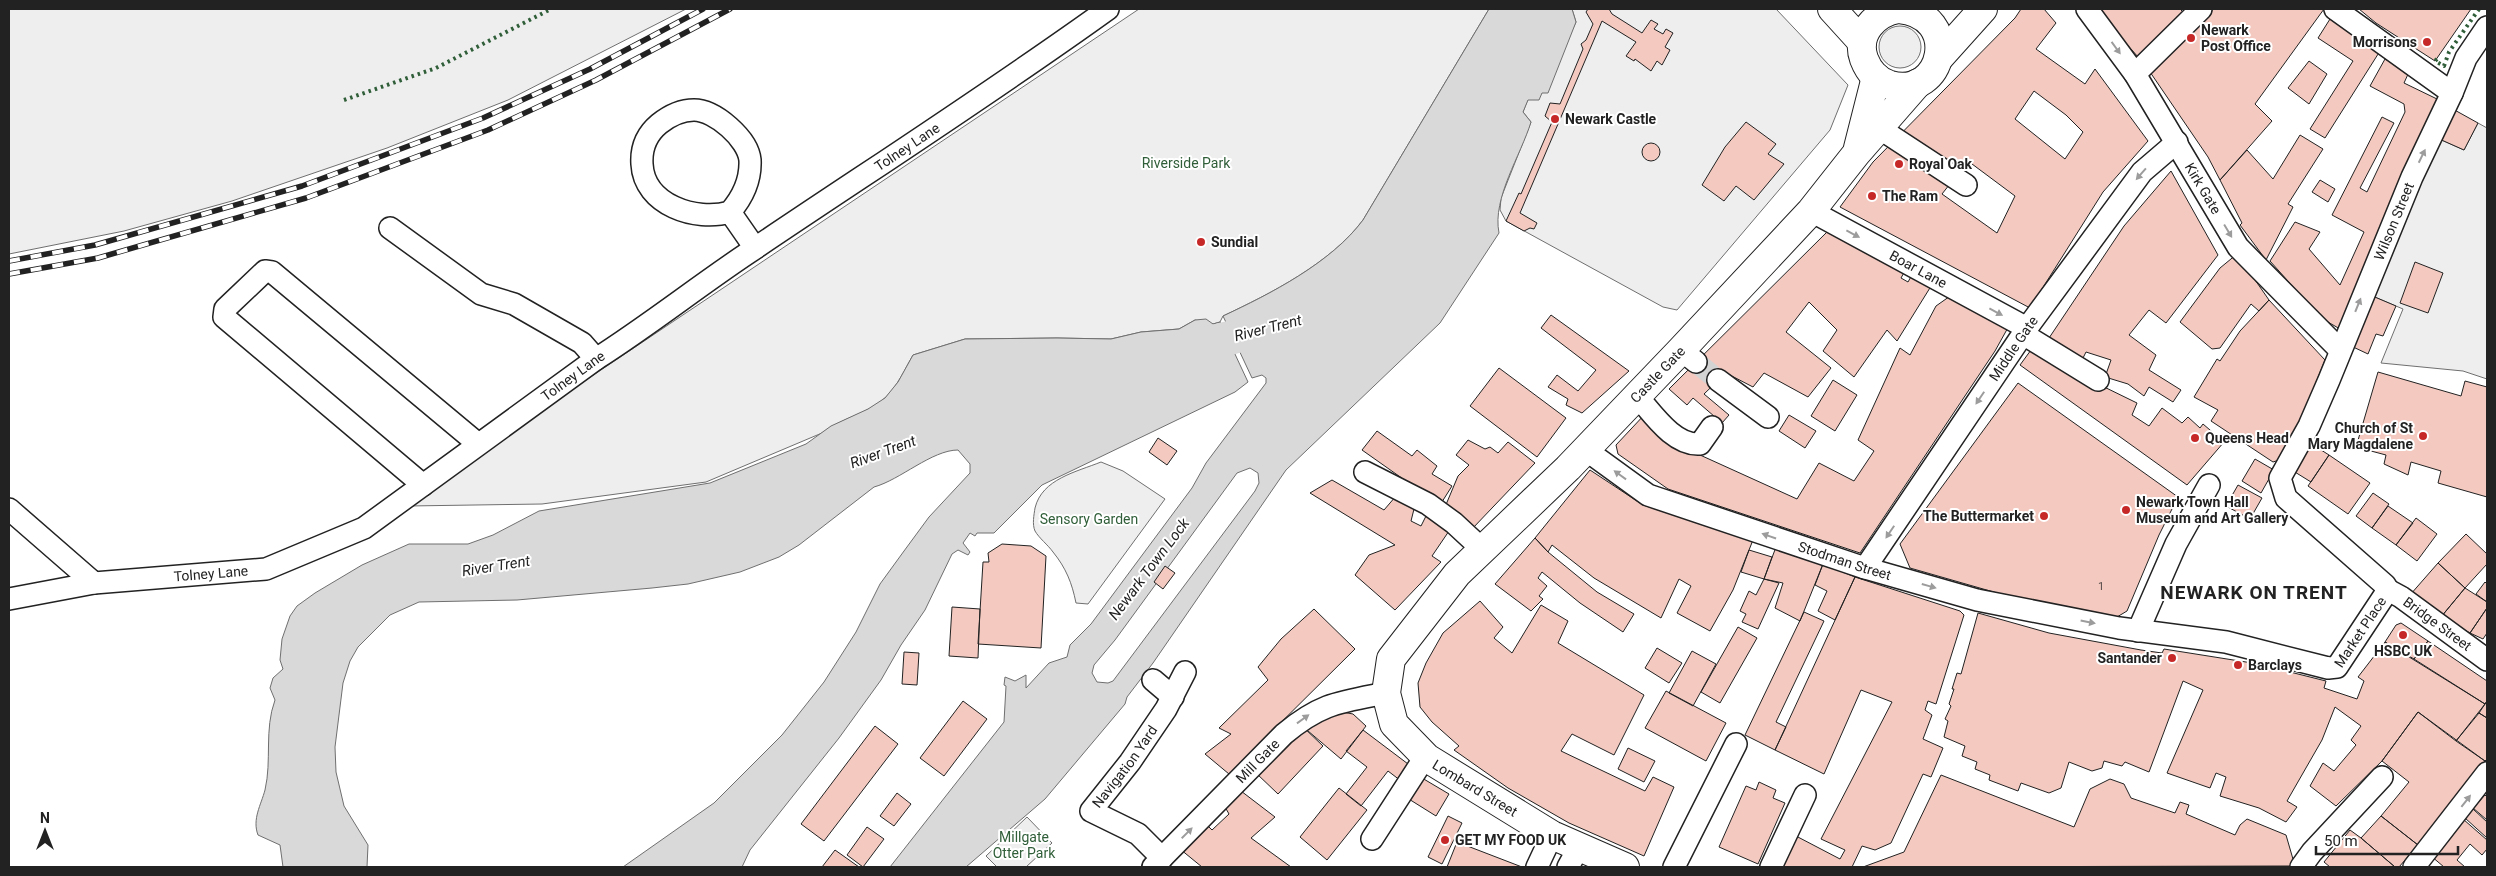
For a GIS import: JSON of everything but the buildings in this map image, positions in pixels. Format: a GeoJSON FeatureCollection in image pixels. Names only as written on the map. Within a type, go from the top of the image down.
{"type":"FeatureCollection","features":[{"type":"Feature","properties":{"kind":"main road"},"geometry":{"type":"LineString","coordinates":[[1832,9],[1862,42]]}},
{"type":"Feature","properties":{"kind":"main road"},"geometry":{"type":"LineString","coordinates":[[1939,58],[1938,34],[1931,23],[1922,15],[1902,9],[1883,13],[1873,20],[1866,30],[1862,42],[1863,54],[1868,69],[1876,77],[1897,86],[1918,83],[1927,77],[1939,58],[1983,9]]}},
{"type":"Feature","properties":{"kind":"main road"},"geometry":{"type":"LineString","coordinates":[[1856,154],[1876,77]]}},
{"type":"Feature","properties":{"kind":"main road","name":"Castle Gate"},"geometry":{"type":"LineString","coordinates":[[1391,659],[1457,574],[1586,450],[1637,396],[1688,356],[1811,211],[1856,154],[1918,83]]}},
{"type":"Feature","properties":{"kind":"main road","name":"Lombard Street"},"geometry":{"type":"LineString","coordinates":[[1391,659],[1386,693],[1394,724],[1425,757],[1552,835],[1574,857],[1625,867]]}},
{"type":"Feature","properties":{"kind":"street","name":"Tolney Lane"},"geometry":{"type":"LineString","coordinates":[[9,599],[94,583],[266,569],[364,528],[477,443],[596,359],[628,339],[1080,17],[1108,9]]}},
{"type":"Feature","properties":{"kind":"street","name":"Kirk Gate"},"geometry":{"type":"LineString","coordinates":[[2087,9],[2135,74],[2238,247],[2340,350]]}},
{"type":"Feature","properties":{"kind":"street"},"geometry":{"type":"LineString","coordinates":[[2135,74],[2201,9]]}},
{"type":"Feature","properties":{"kind":"street"},"geometry":{"type":"LineString","coordinates":[[2335,9],[2452,93]]}},
{"type":"Feature","properties":{"kind":"street","name":"Wilson Street"},"geometry":{"type":"LineString","coordinates":[[2282,472],[2309,426],[2412,177],[2452,93],[2466,58],[2487,26]]}},
{"type":"Feature","properties":{"kind":"street"},"geometry":{"type":"LineString","coordinates":[[694,110],[704,112],[724,123],[744,145],[750,158],[748,182],[743,197],[730,212],[705,214],[684,211],[665,203],[654,193],[644,177],[643,153],[645,142],[652,130],[666,118],[680,112],[694,110]]}},
{"type":"Feature","properties":{"kind":"street"},"geometry":{"type":"LineString","coordinates":[[1879,128],[1966,185]]}},
{"type":"Feature","properties":{"kind":"street","name":"Middle Gate"},"geometry":{"type":"LineString","coordinates":[[1865,568],[2025,331],[2142,172],[2177,142]]}},
{"type":"Feature","properties":{"kind":"street","name":"Boar Lane"},"geometry":{"type":"LineString","coordinates":[[1811,211],[2025,331],[2098,380]]}},
{"type":"Feature","properties":{"kind":"street"},"geometry":{"type":"LineString","coordinates":[[730,212],[756,248]]}},
{"type":"Feature","properties":{"kind":"street"},"geometry":{"type":"LineString","coordinates":[[390,228],[480,294],[514,304],[582,343],[596,359]]}},
{"type":"Feature","properties":{"kind":"street"},"geometry":{"type":"LineString","coordinates":[[423,485],[224,317],[225,309],[265,271],[272,272],[477,443]]}},
{"type":"Feature","properties":{"kind":"street"},"geometry":{"type":"LineString","coordinates":[[1718,380],[1768,417]]}},
{"type":"Feature","properties":{"kind":"street"},"geometry":{"type":"LineString","coordinates":[[1637,396],[1674,436],[1691,445],[1700,444],[1712,427]]}},
{"type":"Feature","properties":{"kind":"street","name":"Stodman Street"},"geometry":{"type":"LineString","coordinates":[[1586,450],[1648,495],[1865,568],[1977,600],[2129,630]]}},
{"type":"Feature","properties":{"kind":"street"},"geometry":{"type":"LineString","coordinates":[[1365,472],[1428,504],[1454,523],[1482,549]]}},
{"type":"Feature","properties":{"kind":"street","name":"Market Place"},"geometry":{"type":"LineString","coordinates":[[2129,630],[2226,642],[2333,669],[2337,667],[2388,590],[2385,585],[2286,498],[2279,483],[2282,472]]}},
{"type":"Feature","properties":{"kind":"street"},"geometry":{"type":"LineString","coordinates":[[2129,630],[2209,485]]}},
{"type":"Feature","properties":{"kind":"street"},"geometry":{"type":"LineString","coordinates":[[9,510],[94,583]]}},
{"type":"Feature","properties":{"kind":"street","name":"Bridge Street"},"geometry":{"type":"LineString","coordinates":[[2388,590],[2487,660]]}},
{"type":"Feature","properties":{"kind":"street","name":"Navigation Yard"},"geometry":{"type":"LineString","coordinates":[[1158,863],[1138,834],[1091,811],[1130,762],[1173,697],[1185,672]]}},
{"type":"Feature","properties":{"kind":"street"},"geometry":{"type":"LineString","coordinates":[[1153,680],[1173,697]]}},
{"type":"Feature","properties":{"kind":"street","name":"Mill Gate"},"geometry":{"type":"LineString","coordinates":[[1158,863],[1284,734],[1307,715],[1331,704],[1386,693]]}},
{"type":"Feature","properties":{"kind":"street"},"geometry":{"type":"LineString","coordinates":[[1674,867],[1736,744]]}},
{"type":"Feature","properties":{"kind":"street"},"geometry":{"type":"LineString","coordinates":[[1372,839],[1425,757]]}},
{"type":"Feature","properties":{"kind":"street"},"geometry":{"type":"LineString","coordinates":[[2414,867],[2487,773]]}},
{"type":"Feature","properties":{"kind":"street"},"geometry":{"type":"LineString","coordinates":[[2301,867],[2312,852],[2382,777]]}},
{"type":"Feature","properties":{"kind":"street"},"geometry":{"type":"LineString","coordinates":[[1771,867],[1805,795]]}},
{"type":"Feature","properties":{"kind":"street"},"geometry":{"type":"LineString","coordinates":[[1537,867],[1552,835]]}},
{"type":"Feature","properties":{"kind":"green space"},"geometry":{"type":"Polygon","coordinates":[[[9,9],[686,9],[508,100],[387,148],[232,201],[124,231],[9,254],[9,9]]]}},
{"type":"Feature","properties":{"kind":"green space","name":"Riverside Park"},"geometry":{"type":"Polygon","coordinates":[[[1139,9],[1489,9],[1363,220],[1350,236],[1299,276],[1223,316],[1220,322],[1213,324],[1195,320],[1179,329],[1141,332],[1111,339],[965,339],[913,355],[890,392],[871,408],[837,423],[822,433],[706,482],[542,504],[408,506],[586,380],[1139,9]]]}},
{"type":"Feature","properties":{"kind":"green space"},"geometry":{"type":"Polygon","coordinates":[[[1572,9],[1776,9],[1848,85],[1830,130],[1677,310],[1663,307],[1506,221],[1500,210],[1501,198],[1531,122],[1523,112],[1528,99],[1542,93],[1576,22],[1572,9]]]}},
{"type":"Feature","properties":{"kind":"green space"},"geometry":{"type":"Polygon","coordinates":[[[1900,26],[1915,32],[1921,47],[1915,62],[1900,68],[1885,62],[1879,47],[1885,32],[1900,26]]]}},
{"type":"Feature","properties":{"kind":"green space"},"geometry":{"type":"Polygon","coordinates":[[[2478,123],[2487,128],[2487,379],[2463,371],[2381,363],[2403,309],[2370,295],[2437,138],[2464,150],[2478,123]]]}},
{"type":"Feature","properties":{"kind":"green space","name":"Sensory Garden"},"geometry":{"type":"Polygon","coordinates":[[[1101,462],[1123,471],[1165,499],[1088,604],[1076,603],[1065,570],[1058,558],[1035,531],[1033,522],[1035,508],[1039,498],[1052,483],[1071,473],[1101,462]]]}},
{"type":"Feature","properties":{"kind":"green space","name":"Millgate Otter Park"},"geometry":{"type":"Polygon","coordinates":[[[1027,817],[1052,843],[1026,867],[997,867],[986,856],[1027,817]]]}},
{"type":"Feature","properties":{"kind":"water","name":"Newark Town Lock"},"geometry":{"type":"Polygon","coordinates":[[[1489,9],[1572,9],[1576,22],[1548,93],[1542,93],[1539,100],[1528,100],[1523,112],[1531,122],[1503,191],[1498,220],[1499,233],[1440,323],[1286,470],[1153,663],[1127,697],[1125,704],[1045,799],[966,867],[890,867],[1004,722],[1005,677],[1015,681],[1026,675],[1026,688],[1049,663],[1067,657],[1070,645],[1091,624],[1192,488],[1206,463],[1266,383],[1266,378],[1262,375],[1252,378],[1223,316],[1299,276],[1350,236],[1363,220],[1489,9]],[[1250,468],[1237,473],[1115,640],[1094,665],[1092,673],[1097,682],[1108,683],[1113,681],[1255,491],[1259,483],[1258,473],[1250,468]]]}},
{"type":"Feature","properties":{"kind":"water"},"geometry":{"type":"Polygon","coordinates":[[[1206,319],[1213,324],[1220,322],[1248,382],[1235,392],[1042,485],[994,533],[977,533],[975,536],[970,533],[963,543],[970,552],[968,555],[958,550],[952,554],[925,610],[901,645],[881,680],[839,738],[750,850],[742,867],[623,867],[714,803],[782,735],[824,682],[856,632],[880,584],[929,517],[970,473],[970,464],[958,450],[938,455],[874,487],[799,545],[779,557],[740,572],[688,584],[652,588],[517,600],[419,602],[390,615],[358,647],[350,661],[343,683],[335,747],[336,772],[344,806],[368,845],[367,867],[283,867],[280,845],[258,835],[256,823],[267,779],[270,722],[275,700],[270,688],[273,678],[283,669],[280,660],[282,639],[290,616],[297,606],[315,593],[362,565],[409,544],[468,544],[493,535],[539,511],[710,483],[806,444],[831,426],[868,409],[885,398],[898,382],[913,355],[965,339],[1111,339],[1141,332],[1179,329],[1195,320],[1206,319]]]}},
{"type":"Feature","properties":{"kind":"waterway","name":"River Trent"},"geometry":{"type":"LineString","coordinates":[[1183,350],[1279,325]]}},
{"type":"Feature","properties":{"kind":"tunnel"},"geometry":{"type":"LineString","coordinates":[[1696,362],[1718,380]]}},
{"type":"Feature","properties":{"kind":"railway"},"geometry":{"type":"LineString","coordinates":[[9,261],[95,245],[302,186],[483,118],[590,69],[703,9]]}},
{"type":"Feature","properties":{"kind":"railway"},"geometry":{"type":"LineString","coordinates":[[9,274],[98,258],[306,198],[488,130],[596,80],[730,9]]}},
{"type":"Feature","properties":{"kind":"hedge"},"geometry":{"type":"LineString","coordinates":[[344,100],[436,68],[551,9]]}},
{"type":"Feature","properties":{"kind":"hedge"},"geometry":{"type":"LineString","coordinates":[[2437,59],[2435,61],[2444,66],[2449,52],[2479,9]]}},
{"type":"Feature","properties":{"kind":"place","name":"Newark Post Office"},"geometry":{"type":"Point","coordinates":[2191,38]}},
{"type":"Feature","properties":{"kind":"place","name":"Morrisons"},"geometry":{"type":"Point","coordinates":[2427,42]}},
{"type":"Feature","properties":{"kind":"place","name":"Newark Castle"},"geometry":{"type":"Point","coordinates":[1555,119]}},
{"type":"Feature","properties":{"kind":"place","name":"Royal Oak"},"geometry":{"type":"Point","coordinates":[1899,164]}},
{"type":"Feature","properties":{"kind":"place","name":"The Ram"},"geometry":{"type":"Point","coordinates":[1872,196]}},
{"type":"Feature","properties":{"kind":"place","name":"Sundial"},"geometry":{"type":"Point","coordinates":[1201,242]}},
{"type":"Feature","properties":{"kind":"place","name":"Church of St Mary Magdalene"},"geometry":{"type":"Point","coordinates":[2423,436]}},
{"type":"Feature","properties":{"kind":"place","name":"Queens Head"},"geometry":{"type":"Point","coordinates":[2195,438]}},
{"type":"Feature","properties":{"kind":"place","name":"Newark Town Hall Museum and Art Gallery"},"geometry":{"type":"Point","coordinates":[2126,510]}},
{"type":"Feature","properties":{"kind":"place","name":"The Buttermarket"},"geometry":{"type":"Point","coordinates":[2044,516]}},
{"type":"Feature","properties":{"kind":"place","name":"HSBC UK"},"geometry":{"type":"Point","coordinates":[2403,635]}},
{"type":"Feature","properties":{"kind":"place","name":"Santander"},"geometry":{"type":"Point","coordinates":[2172,658]}},
{"type":"Feature","properties":{"kind":"place","name":"Barclays"},"geometry":{"type":"Point","coordinates":[2238,665]}},
{"type":"Feature","properties":{"kind":"place","name":"GET MY FOOD UK"},"geometry":{"type":"Point","coordinates":[1445,840]}},
{"type":"Feature","properties":{"kind":"district","name":"NEWARK ON TRENT"},"geometry":{"type":"Point","coordinates":[2254,592]}}]}
